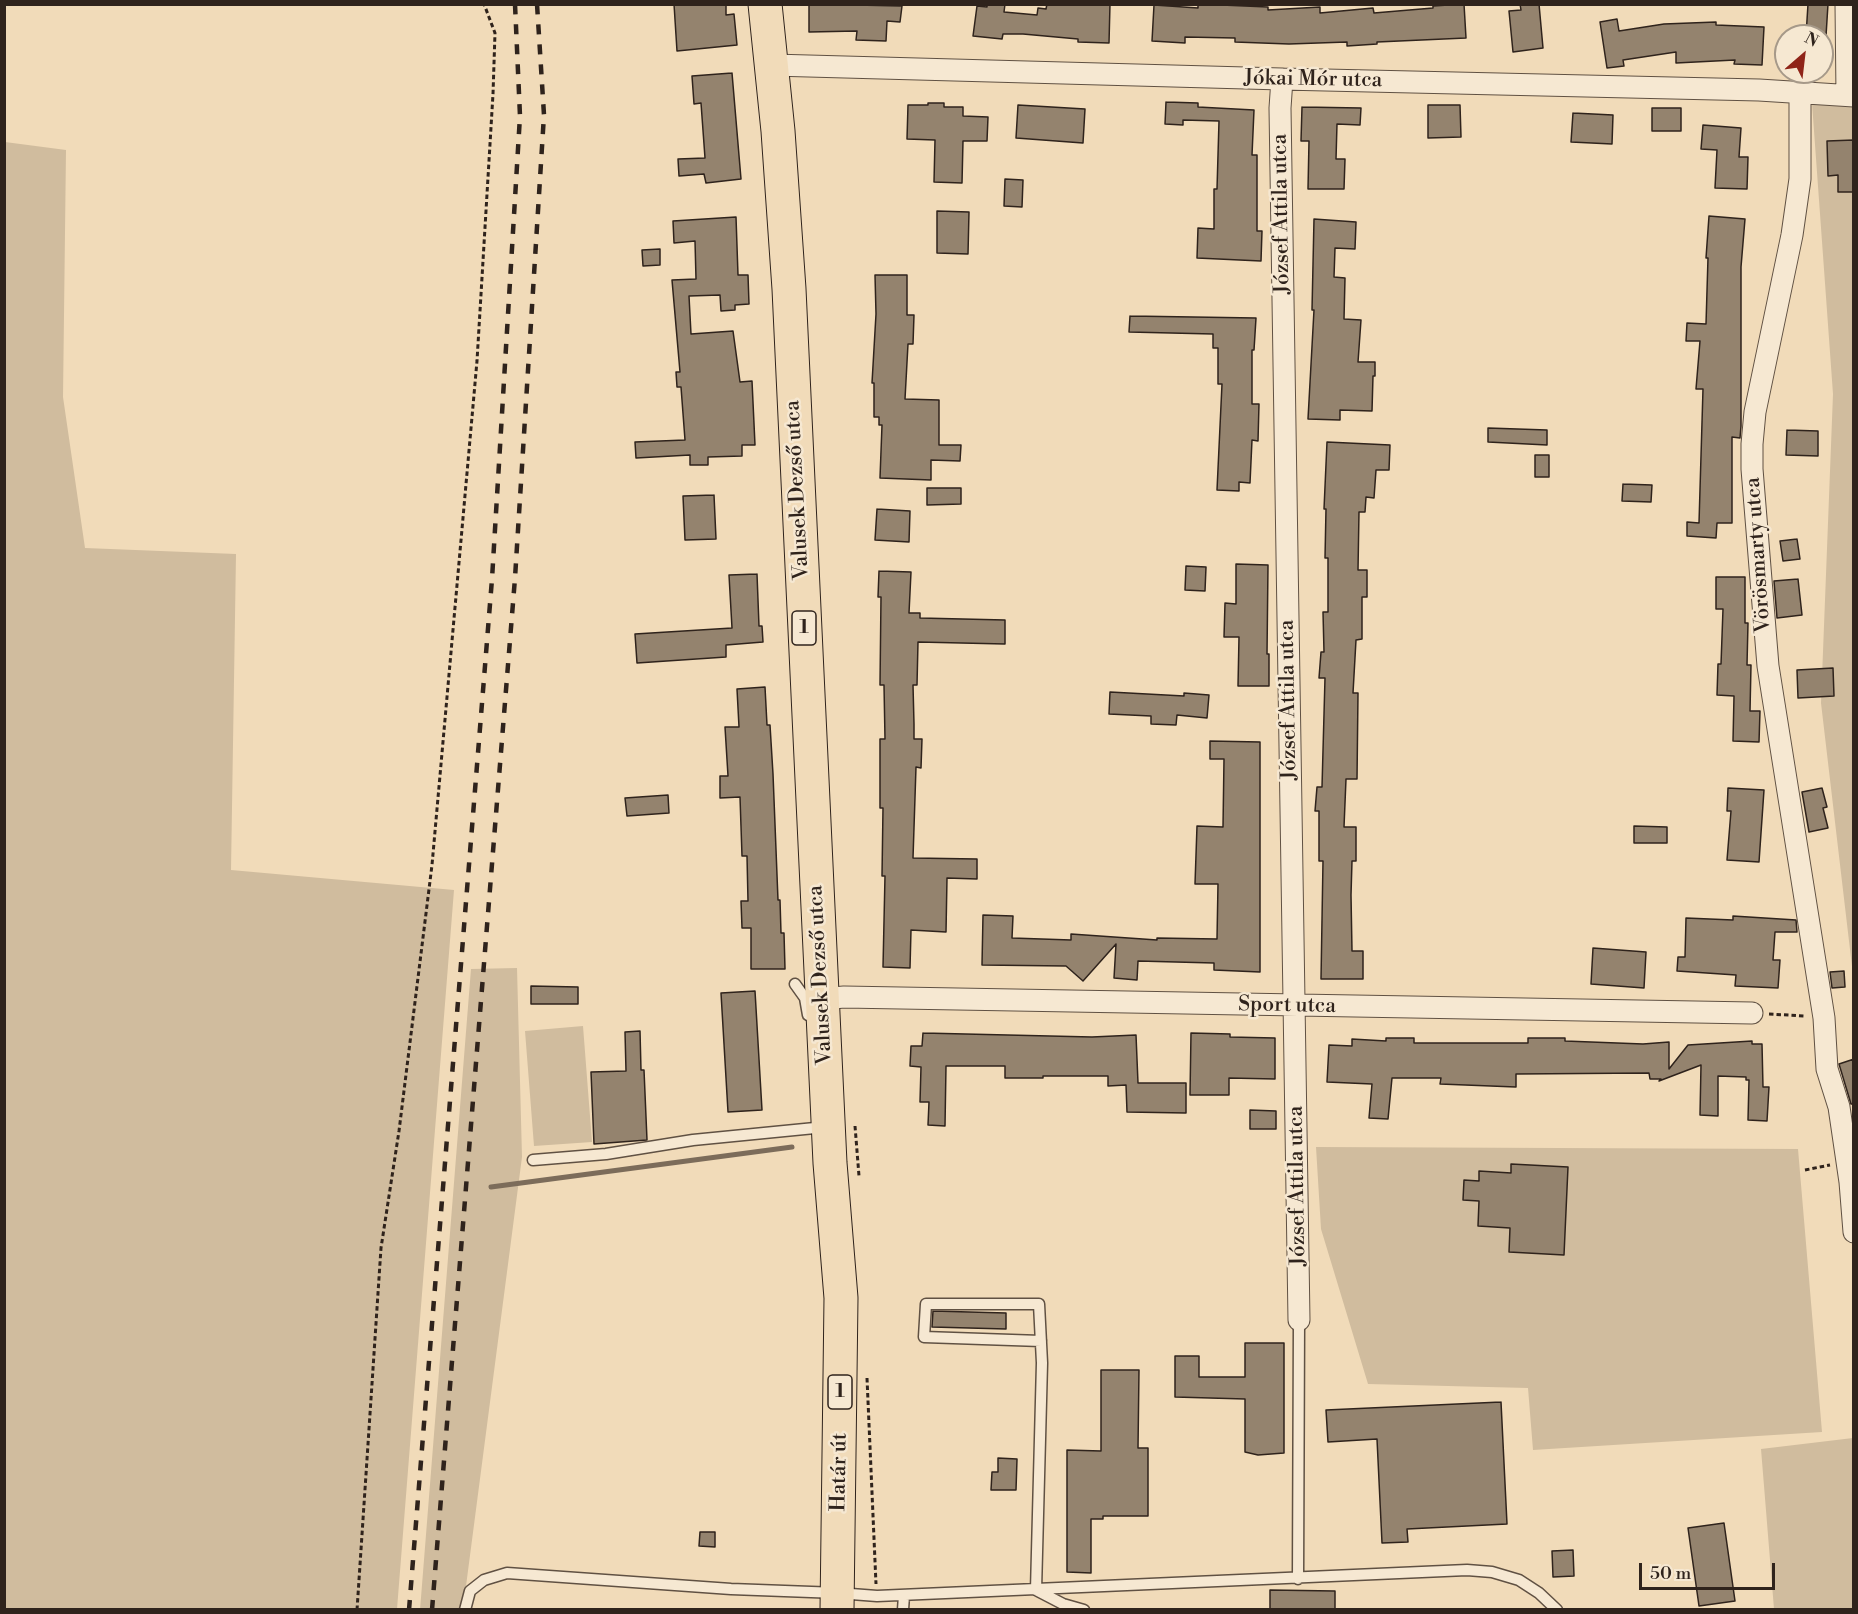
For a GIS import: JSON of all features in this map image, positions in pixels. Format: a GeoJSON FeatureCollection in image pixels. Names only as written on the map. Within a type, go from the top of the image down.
{"type":"FeatureCollection","features":[{"type":"Feature","properties":{"kind":"main road","name":"Valusek Dezső utca"},"geometry":{"type":"LineString","coordinates":[[765,4],[772,65],[789,289],[808,999],[829,1126],[832,1191]]}},
{"type":"Feature","properties":{"kind":"main road","name":"Határ út"},"geometry":{"type":"LineString","coordinates":[[832,1191],[841,1298],[838,1601]]}},
{"type":"Feature","properties":{"kind":"street"},"geometry":{"type":"LineString","coordinates":[[1846,4],[1850,95]]}},
{"type":"Feature","properties":{"kind":"street","name":"Jókai Mór utca"},"geometry":{"type":"LineString","coordinates":[[772,65],[1759,90],[1850,95]]}},
{"type":"Feature","properties":{"kind":"street","name":"József Attila utca"},"geometry":{"type":"LineString","coordinates":[[1281,79],[1299,1320]]}},
{"type":"Feature","properties":{"kind":"street","name":"Vörösmarty utca"},"geometry":{"type":"LineString","coordinates":[[1800,93],[1800,179],[1797,207],[1755,412],[1752,469],[1768,666],[1824,1017],[1827,1069],[1839,1107],[1850,1182],[1854,1232]]}},
{"type":"Feature","properties":{"kind":"street","name":"Sport utca"},"geometry":{"type":"LineString","coordinates":[[808,999],[844,997],[1752,1013]]}},
{"type":"Feature","properties":{"kind":"lane"},"geometry":{"type":"LineString","coordinates":[[533,1160],[606,1154],[693,1140],[829,1126]]}},
{"type":"Feature","properties":{"kind":"lane"},"geometry":{"type":"LineString","coordinates":[[1036,1590],[1041,1439],[1041,1341],[1039,1304],[926,1304],[924,1337],[1041,1341]]}},
{"type":"Feature","properties":{"kind":"lane"},"geometry":{"type":"LineString","coordinates":[[1298,1578],[1299,1320]]}},
{"type":"Feature","properties":{"kind":"lane"},"geometry":{"type":"LineString","coordinates":[[465,1610],[470,1591],[484,1580],[507,1573],[741,1589],[838,1601],[877,1596],[1467,1570],[1492,1572],[1519,1580],[1539,1593],[1557,1610]]}},
{"type":"Feature","properties":{"kind":"lane"},"geometry":{"type":"LineString","coordinates":[[1036,1590],[1063,1604],[1084,1610]]}},
{"type":"Feature","properties":{"kind":"lane"},"geometry":{"type":"LineString","coordinates":[[903,1610],[904,1595]]}},
{"type":"Feature","properties":{"kind":"path"},"geometry":{"type":"LineString","coordinates":[[357,1610],[381,1248],[399,1131],[432,865],[477,361],[494,94],[495,33],[483,4]]}},
{"type":"Feature","properties":{"kind":"shaded area"},"geometry":{"type":"Polygon","coordinates":[[[1812,103],[1854,104],[1853,975],[1821,703],[1833,394],[1812,103]]]}},
{"type":"Feature","properties":{"kind":"shaded area"},"geometry":{"type":"Polygon","coordinates":[[[5,142],[66,150],[63,397],[85,548],[236,554],[231,870],[454,890],[397,1609],[5,1609],[5,142]]]}},
{"type":"Feature","properties":{"kind":"shaded area"},"geometry":{"type":"Polygon","coordinates":[[[517,968],[522,1157],[463,1609],[420,1610],[471,969],[517,968]]]}},
{"type":"Feature","properties":{"kind":"shaded area"},"geometry":{"type":"Polygon","coordinates":[[[583,1026],[592,1142],[534,1146],[525,1031],[583,1026]]]}},
{"type":"Feature","properties":{"kind":"shaded area"},"geometry":{"type":"Polygon","coordinates":[[[1316,1147],[1798,1149],[1822,1432],[1533,1450],[1528,1388],[1368,1384],[1321,1229],[1316,1147]]]}},
{"type":"Feature","properties":{"kind":"shaded area"},"geometry":{"type":"Polygon","coordinates":[[[1853,1438],[1853,1609],[1774,1609],[1761,1449],[1853,1438]]]}},
{"type":"Feature","properties":{"kind":"building"},"geometry":{"type":"Polygon","coordinates":[[[674,4],[726,4],[726,15],[734,14],[737,45],[677,51],[674,4]]]}},
{"type":"Feature","properties":{"kind":"building"},"geometry":{"type":"Polygon","coordinates":[[[809,4],[902,6],[900,22],[887,21],[886,41],[856,40],[857,31],[809,32],[809,4]]]}},
{"type":"Feature","properties":{"kind":"building"},"geometry":{"type":"Polygon","coordinates":[[[987,4],[1005,4],[1004,12],[1037,15],[1038,8],[1046,9],[1047,4],[1110,4],[1109,43],[1078,42],[1078,39],[1023,34],[1003,34],[1002,39],[973,36],[977,6],[987,7],[987,4]]]}},
{"type":"Feature","properties":{"kind":"building"},"geometry":{"type":"Polygon","coordinates":[[[1198,4],[1268,7],[1268,10],[1320,7],[1320,13],[1373,8],[1374,13],[1464,4],[1466,38],[1377,42],[1377,44],[1347,46],[1347,42],[1289,44],[1235,42],[1235,38],[1185,37],[1185,43],[1152,41],[1154,5],[1198,8],[1198,4]]]}},
{"type":"Feature","properties":{"kind":"building"},"geometry":{"type":"Polygon","coordinates":[[[1520,4],[1539,4],[1543,48],[1513,52],[1509,11],[1521,10],[1520,4]]]}},
{"type":"Feature","properties":{"kind":"building"},"geometry":{"type":"Polygon","coordinates":[[[1808,4],[1828,4],[1827,24],[1807,24],[1808,4]]]}},
{"type":"Feature","properties":{"kind":"building"},"geometry":{"type":"Polygon","coordinates":[[[1617,19],[1619,31],[1664,24],[1716,22],[1716,25],[1764,27],[1762,65],[1734,64],[1735,60],[1676,63],[1676,52],[1623,60],[1624,66],[1607,68],[1600,22],[1617,19]]]}},
{"type":"Feature","properties":{"kind":"building"},"geometry":{"type":"Polygon","coordinates":[[[732,73],[741,179],[706,183],[704,174],[679,176],[678,159],[705,158],[701,103],[694,104],[692,76],[732,73]]]}},
{"type":"Feature","properties":{"kind":"building"},"geometry":{"type":"Polygon","coordinates":[[[1166,102],[1198,103],[1198,107],[1254,110],[1252,155],[1257,155],[1257,231],[1262,231],[1261,261],[1197,258],[1198,228],[1214,229],[1214,189],[1217,189],[1219,121],[1183,120],[1183,125],[1165,124],[1166,102]]]}},
{"type":"Feature","properties":{"kind":"building"},"geometry":{"type":"Polygon","coordinates":[[[928,103],[944,103],[944,107],[963,107],[963,116],[988,117],[987,141],[963,141],[962,183],[934,182],[935,140],[907,139],[908,105],[928,105],[928,103]]]}},
{"type":"Feature","properties":{"kind":"building"},"geometry":{"type":"Polygon","coordinates":[[[1018,105],[1085,109],[1083,143],[1016,138],[1018,105]]]}},
{"type":"Feature","properties":{"kind":"building"},"geometry":{"type":"Polygon","coordinates":[[[1428,105],[1460,105],[1461,137],[1428,138],[1428,105]]]}},
{"type":"Feature","properties":{"kind":"building"},"geometry":{"type":"Polygon","coordinates":[[[1302,107],[1361,108],[1360,125],[1337,124],[1336,159],[1345,159],[1344,189],[1308,189],[1309,141],[1301,141],[1302,107]]]}},
{"type":"Feature","properties":{"kind":"building"},"geometry":{"type":"Polygon","coordinates":[[[1652,108],[1681,108],[1681,131],[1652,131],[1652,108]]]}},
{"type":"Feature","properties":{"kind":"building"},"geometry":{"type":"Polygon","coordinates":[[[1573,113],[1613,115],[1612,144],[1571,142],[1573,113]]]}},
{"type":"Feature","properties":{"kind":"building"},"geometry":{"type":"Polygon","coordinates":[[[1703,125],[1741,128],[1739,157],[1748,157],[1747,189],[1715,188],[1717,150],[1701,149],[1703,125]]]}},
{"type":"Feature","properties":{"kind":"building"},"geometry":{"type":"Polygon","coordinates":[[[1854,140],[1854,192],[1838,192],[1838,175],[1828,176],[1827,141],[1854,140]]]}},
{"type":"Feature","properties":{"kind":"building"},"geometry":{"type":"Polygon","coordinates":[[[1005,179],[1023,180],[1022,207],[1004,206],[1005,179]]]}},
{"type":"Feature","properties":{"kind":"building"},"geometry":{"type":"Polygon","coordinates":[[[937,211],[969,212],[968,254],[937,253],[937,211]]]}},
{"type":"Feature","properties":{"kind":"building"},"geometry":{"type":"Polygon","coordinates":[[[1709,216],[1745,219],[1741,267],[1740,438],[1732,437],[1732,523],[1717,523],[1716,538],[1687,536],[1687,522],[1699,523],[1703,389],[1696,389],[1700,341],[1686,341],[1687,323],[1706,324],[1708,258],[1706,258],[1709,216]]]}},
{"type":"Feature","properties":{"kind":"building"},"geometry":{"type":"Polygon","coordinates":[[[736,217],[738,275],[748,275],[749,304],[735,305],[735,310],[721,311],[720,295],[689,296],[691,334],[733,331],[740,382],[752,381],[755,445],[742,445],[742,456],[708,457],[708,465],[690,465],[690,455],[636,458],[635,442],[685,440],[681,387],[677,387],[676,372],[680,372],[672,280],[696,279],[695,241],[674,243],[673,221],[736,217]]]}},
{"type":"Feature","properties":{"kind":"building"},"geometry":{"type":"Polygon","coordinates":[[[1314,219],[1356,222],[1355,249],[1335,248],[1334,277],[1345,278],[1344,319],[1361,320],[1358,362],[1375,362],[1372,411],[1340,410],[1340,420],[1308,419],[1314,310],[1312,310],[1314,219]]]}},
{"type":"Feature","properties":{"kind":"building"},"geometry":{"type":"Polygon","coordinates":[[[660,249],[660,265],[643,266],[642,250],[660,249]]]}},
{"type":"Feature","properties":{"kind":"building"},"geometry":{"type":"Polygon","coordinates":[[[875,275],[907,275],[907,315],[914,315],[913,344],[908,344],[905,399],[939,400],[939,445],[961,445],[960,461],[931,460],[931,480],[880,478],[882,425],[879,425],[879,417],[874,417],[874,383],[872,383],[876,314],[875,275]]]}},
{"type":"Feature","properties":{"kind":"building"},"geometry":{"type":"Polygon","coordinates":[[[1130,316],[1256,318],[1254,350],[1252,350],[1252,404],[1259,404],[1258,441],[1252,440],[1250,483],[1239,482],[1239,491],[1217,490],[1222,384],[1218,384],[1218,348],[1213,348],[1213,334],[1129,332],[1130,316]]]}},
{"type":"Feature","properties":{"kind":"building"},"geometry":{"type":"Polygon","coordinates":[[[1488,428],[1547,430],[1547,445],[1488,442],[1488,428]]]}},
{"type":"Feature","properties":{"kind":"building"},"geometry":{"type":"Polygon","coordinates":[[[1787,430],[1818,431],[1818,456],[1786,455],[1787,430]]]}},
{"type":"Feature","properties":{"kind":"building"},"geometry":{"type":"Polygon","coordinates":[[[1327,442],[1390,445],[1389,470],[1376,470],[1374,498],[1366,497],[1365,512],[1359,512],[1358,570],[1367,570],[1367,597],[1362,597],[1362,639],[1356,640],[1353,693],[1358,693],[1357,779],[1346,779],[1344,827],[1356,827],[1356,861],[1352,861],[1352,951],[1363,951],[1363,979],[1321,979],[1323,861],[1319,861],[1319,811],[1315,811],[1317,787],[1322,787],[1325,678],[1319,678],[1321,652],[1324,652],[1323,612],[1328,612],[1328,558],[1325,558],[1326,509],[1324,509],[1327,442]]]}},
{"type":"Feature","properties":{"kind":"building"},"geometry":{"type":"Polygon","coordinates":[[[1535,455],[1549,455],[1549,477],[1535,477],[1535,455]]]}},
{"type":"Feature","properties":{"kind":"building"},"geometry":{"type":"Polygon","coordinates":[[[1623,484],[1652,485],[1651,502],[1622,501],[1623,484]]]}},
{"type":"Feature","properties":{"kind":"building"},"geometry":{"type":"Polygon","coordinates":[[[927,488],[961,488],[961,504],[927,505],[927,488]]]}},
{"type":"Feature","properties":{"kind":"building"},"geometry":{"type":"Polygon","coordinates":[[[714,495],[716,539],[685,540],[683,496],[714,495]]]}},
{"type":"Feature","properties":{"kind":"building"},"geometry":{"type":"Polygon","coordinates":[[[877,509],[910,511],[909,542],[875,540],[877,509]]]}},
{"type":"Feature","properties":{"kind":"building"},"geometry":{"type":"Polygon","coordinates":[[[1797,539],[1800,559],[1783,561],[1780,541],[1797,539]]]}},
{"type":"Feature","properties":{"kind":"building"},"geometry":{"type":"Polygon","coordinates":[[[1236,564],[1268,565],[1269,686],[1238,686],[1239,637],[1224,637],[1225,603],[1236,604],[1236,564]]]}},
{"type":"Feature","properties":{"kind":"building"},"geometry":{"type":"Polygon","coordinates":[[[1186,566],[1206,567],[1205,591],[1185,590],[1186,566]]]}},
{"type":"Feature","properties":{"kind":"building"},"geometry":{"type":"Polygon","coordinates":[[[879,571],[911,572],[909,613],[920,613],[920,618],[1005,620],[1005,644],[918,642],[917,685],[913,685],[914,739],[922,739],[921,768],[916,767],[913,858],[977,859],[977,879],[947,878],[946,932],[911,930],[910,968],[883,967],[885,876],[882,876],[883,808],[880,808],[880,739],[885,739],[884,685],[880,685],[879,571]]]}},
{"type":"Feature","properties":{"kind":"building"},"geometry":{"type":"Polygon","coordinates":[[[757,574],[759,626],[762,626],[763,642],[726,645],[726,657],[637,663],[635,634],[732,628],[729,575],[757,574]]]}},
{"type":"Feature","properties":{"kind":"building"},"geometry":{"type":"Polygon","coordinates":[[[1716,577],[1745,577],[1745,623],[1748,623],[1747,665],[1751,665],[1750,711],[1760,711],[1759,742],[1733,741],[1734,696],[1717,695],[1718,664],[1721,664],[1723,609],[1716,609],[1716,577]]]}},
{"type":"Feature","properties":{"kind":"building"},"geometry":{"type":"Polygon","coordinates":[[[1798,579],[1802,615],[1777,618],[1774,581],[1798,579]]]}},
{"type":"Feature","properties":{"kind":"building"},"geometry":{"type":"Polygon","coordinates":[[[1833,668],[1834,696],[1798,698],[1797,670],[1833,668]]]}},
{"type":"Feature","properties":{"kind":"building"},"geometry":{"type":"Polygon","coordinates":[[[765,687],[767,725],[770,725],[778,900],[780,900],[781,933],[784,933],[785,969],[751,969],[751,928],[742,928],[741,901],[748,901],[747,856],[742,856],[740,797],[720,798],[720,776],[728,776],[725,727],[739,727],[737,689],[765,687]]]}},
{"type":"Feature","properties":{"kind":"building"},"geometry":{"type":"Polygon","coordinates":[[[1110,692],[1209,695],[1207,718],[1177,715],[1176,725],[1151,724],[1151,716],[1109,714],[1110,692]]]}},
{"type":"Feature","properties":{"kind":"building"},"geometry":{"type":"Polygon","coordinates":[[[1210,741],[1260,742],[1260,972],[1214,970],[1214,963],[1138,961],[1137,980],[1114,978],[1116,944],[1083,981],[1066,966],[982,965],[983,915],[1013,916],[1012,938],[1071,940],[1071,934],[1157,940],[1157,938],[1217,939],[1218,884],[1195,884],[1197,826],[1223,827],[1224,759],[1210,759],[1210,741]]]}},
{"type":"Feature","properties":{"kind":"building"},"geometry":{"type":"Polygon","coordinates":[[[1728,788],[1764,790],[1759,862],[1727,860],[1731,811],[1727,811],[1728,788]]]}},
{"type":"Feature","properties":{"kind":"building"},"geometry":{"type":"Polygon","coordinates":[[[1822,788],[1827,807],[1823,808],[1828,828],[1809,832],[1802,792],[1822,788]]]}},
{"type":"Feature","properties":{"kind":"building"},"geometry":{"type":"Polygon","coordinates":[[[668,795],[669,813],[627,816],[625,798],[668,795]]]}},
{"type":"Feature","properties":{"kind":"building"},"geometry":{"type":"Polygon","coordinates":[[[1634,826],[1667,827],[1667,843],[1634,843],[1634,826]]]}},
{"type":"Feature","properties":{"kind":"building"},"geometry":{"type":"Polygon","coordinates":[[[1733,916],[1796,920],[1797,932],[1775,932],[1773,960],[1780,960],[1778,988],[1735,986],[1736,975],[1677,971],[1678,957],[1685,957],[1686,918],[1733,920],[1733,916]]]}},
{"type":"Feature","properties":{"kind":"building"},"geometry":{"type":"Polygon","coordinates":[[[1593,948],[1646,952],[1644,988],[1591,984],[1593,948]]]}},
{"type":"Feature","properties":{"kind":"building"},"geometry":{"type":"Polygon","coordinates":[[[1844,971],[1845,987],[1832,988],[1830,972],[1844,971]]]}},
{"type":"Feature","properties":{"kind":"building"},"geometry":{"type":"Polygon","coordinates":[[[531,986],[578,987],[578,1004],[531,1004],[531,986]]]}},
{"type":"Feature","properties":{"kind":"building"},"geometry":{"type":"Polygon","coordinates":[[[755,991],[762,1110],[728,1112],[721,993],[755,991]]]}},
{"type":"Feature","properties":{"kind":"building"},"geometry":{"type":"Polygon","coordinates":[[[640,1031],[647,1140],[594,1144],[591,1072],[626,1071],[625,1032],[640,1031]]]}},
{"type":"Feature","properties":{"kind":"building"},"geometry":{"type":"Polygon","coordinates":[[[923,1033],[1092,1037],[1136,1035],[1138,1083],[1186,1083],[1186,1113],[1127,1112],[1126,1085],[1108,1086],[1108,1076],[1005,1078],[1005,1066],[946,1066],[945,1126],[928,1125],[929,1102],[920,1102],[921,1067],[910,1066],[911,1046],[922,1046],[923,1033]]]}},
{"type":"Feature","properties":{"kind":"building"},"geometry":{"type":"Polygon","coordinates":[[[1191,1033],[1275,1038],[1275,1079],[1229,1078],[1229,1095],[1190,1095],[1191,1033]]]}},
{"type":"Feature","properties":{"kind":"building"},"geometry":{"type":"Polygon","coordinates":[[[1386,1038],[1414,1038],[1414,1043],[1528,1043],[1528,1038],[1565,1038],[1565,1041],[1643,1044],[1669,1042],[1669,1069],[1688,1045],[1752,1041],[1752,1044],[1762,1044],[1763,1087],[1769,1087],[1767,1121],[1748,1120],[1749,1080],[1746,1080],[1746,1077],[1718,1076],[1718,1116],[1700,1115],[1701,1065],[1659,1081],[1661,1079],[1650,1079],[1649,1073],[1516,1074],[1516,1087],[1440,1084],[1441,1078],[1392,1078],[1388,1119],[1369,1118],[1372,1084],[1327,1082],[1329,1045],[1352,1046],[1352,1039],[1386,1041],[1386,1038]]]}},
{"type":"Feature","properties":{"kind":"building"},"geometry":{"type":"Polygon","coordinates":[[[1854,1059],[1854,1104],[1851,1104],[1839,1064],[1854,1059]]]}},
{"type":"Feature","properties":{"kind":"building"},"geometry":{"type":"Polygon","coordinates":[[[1250,1110],[1276,1111],[1276,1129],[1250,1129],[1250,1110]]]}},
{"type":"Feature","properties":{"kind":"building"},"geometry":{"type":"Polygon","coordinates":[[[1511,1164],[1568,1167],[1564,1255],[1509,1252],[1510,1228],[1478,1226],[1479,1201],[1463,1200],[1464,1180],[1479,1181],[1479,1171],[1511,1173],[1511,1164]]]}},
{"type":"Feature","properties":{"kind":"building"},"geometry":{"type":"Polygon","coordinates":[[[933,1311],[1006,1313],[1006,1329],[932,1327],[933,1311]]]}},
{"type":"Feature","properties":{"kind":"building"},"geometry":{"type":"Polygon","coordinates":[[[1245,1343],[1284,1343],[1284,1453],[1258,1455],[1245,1452],[1245,1399],[1175,1397],[1175,1356],[1199,1356],[1199,1377],[1245,1377],[1245,1343]]]}},
{"type":"Feature","properties":{"kind":"building"},"geometry":{"type":"Polygon","coordinates":[[[1101,1370],[1139,1370],[1138,1448],[1148,1448],[1148,1516],[1103,1516],[1103,1519],[1091,1519],[1091,1573],[1067,1572],[1067,1450],[1101,1451],[1101,1370]]]}},
{"type":"Feature","properties":{"kind":"building"},"geometry":{"type":"Polygon","coordinates":[[[1501,1402],[1507,1524],[1407,1529],[1408,1542],[1382,1543],[1377,1439],[1328,1442],[1326,1410],[1501,1402]]]}},
{"type":"Feature","properties":{"kind":"building"},"geometry":{"type":"Polygon","coordinates":[[[998,1458],[1017,1459],[1016,1490],[991,1490],[992,1472],[998,1472],[998,1458]]]}},
{"type":"Feature","properties":{"kind":"building"},"geometry":{"type":"Polygon","coordinates":[[[1724,1523],[1735,1601],[1699,1606],[1688,1528],[1724,1523]]]}},
{"type":"Feature","properties":{"kind":"building"},"geometry":{"type":"Polygon","coordinates":[[[700,1532],[715,1532],[715,1547],[699,1546],[700,1532]]]}},
{"type":"Feature","properties":{"kind":"building"},"geometry":{"type":"Polygon","coordinates":[[[1573,1550],[1574,1576],[1553,1577],[1552,1551],[1573,1550]]]}},
{"type":"Feature","properties":{"kind":"building"},"geometry":{"type":"Polygon","coordinates":[[[1270,1590],[1335,1591],[1335,1610],[1270,1610],[1270,1590]]]}},
{"type":"Feature","properties":{"kind":"waterway"},"geometry":{"type":"LineString","coordinates":[[491,1187],[792,1147]]}},
{"type":"Feature","properties":{"kind":"railway"},"geometry":{"type":"LineString","coordinates":[[409,1610],[492,579],[520,116],[515,4]]}},
{"type":"Feature","properties":{"kind":"railway"},"geometry":{"type":"LineString","coordinates":[[432,1610],[515,578],[544,115],[537,4]]}}]}
